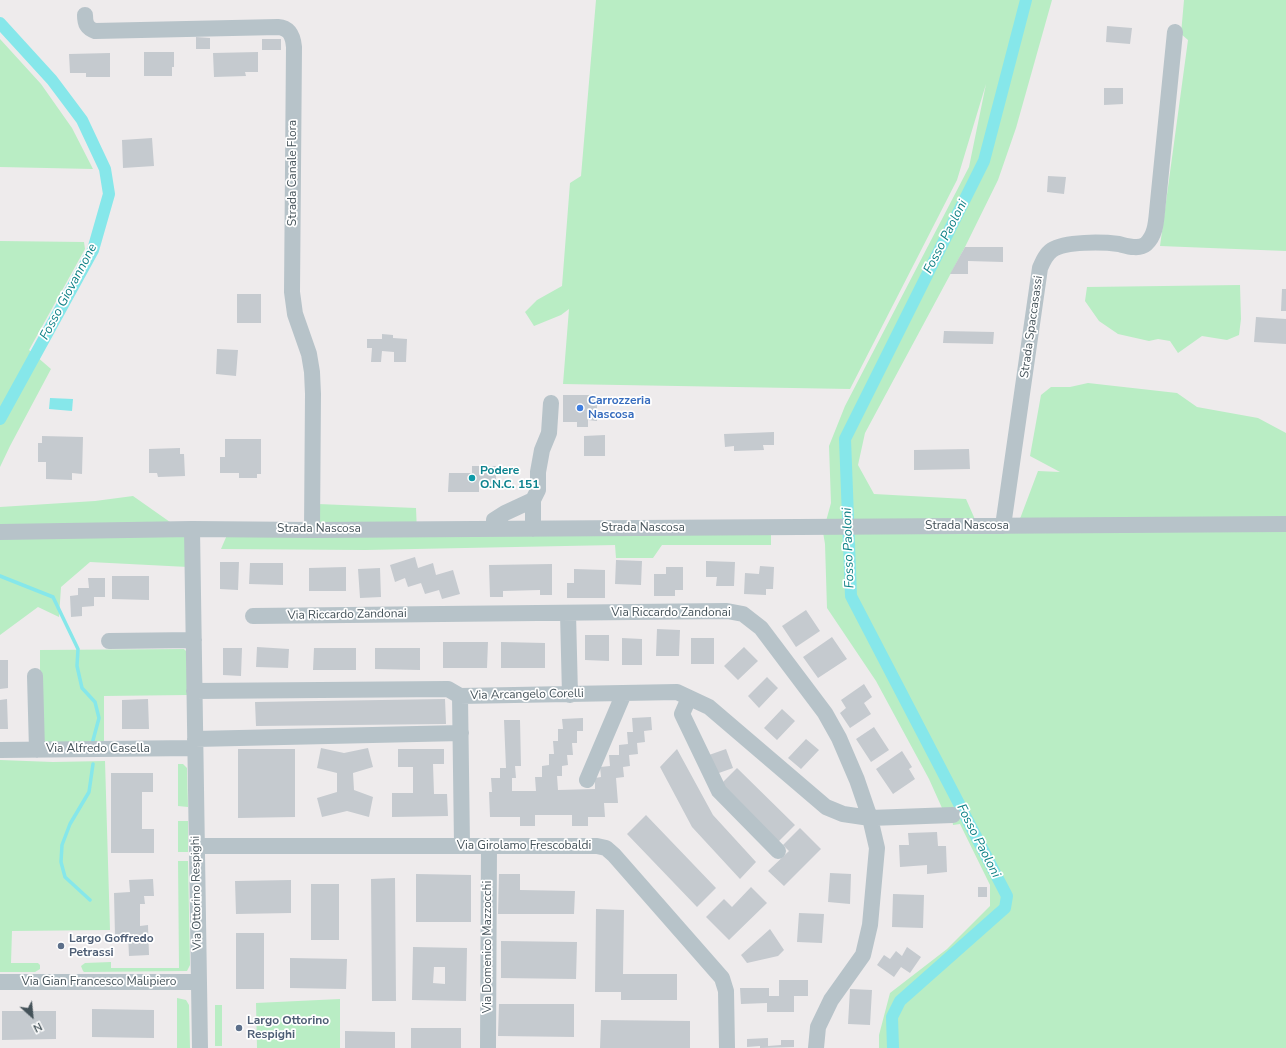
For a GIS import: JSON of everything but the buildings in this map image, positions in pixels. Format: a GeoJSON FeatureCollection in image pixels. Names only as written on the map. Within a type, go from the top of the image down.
{"type":"FeatureCollection","features":[{"type":"Feature","properties":{"kind":"street","name":"Strada Canale Flora"},"geometry":{"type":"LineString","coordinates":[[85,15],[86,25],[88,28],[96,31],[278,27],[286,29],[292,36],[294,47],[292,292],[295,314],[309,354],[314,394],[312,530]]}},
{"type":"Feature","properties":{"kind":"street","name":"Strada Spaccasassi"},"geometry":{"type":"LineString","coordinates":[[1004,526],[1040,268],[1049,252],[1062,245],[1108,243],[1136,247],[1144,245],[1151,237],[1154,230],[1157,212],[1175,32]]}},
{"type":"Feature","properties":{"kind":"street"},"geometry":{"type":"LineString","coordinates":[[533,529],[534,500],[538,490],[538,472],[542,450],[549,433],[550,403]]}},
{"type":"Feature","properties":{"kind":"street"},"geometry":{"type":"LineString","coordinates":[[494,528],[494,520],[505,513],[534,500]]}},
{"type":"Feature","properties":{"kind":"street","name":"Strada Nascosa"},"geometry":{"type":"LineString","coordinates":[[0,532],[192,529],[533,529],[1286,524]]}},
{"type":"Feature","properties":{"kind":"street","name":"Via Ottorino Respighi"},"geometry":{"type":"LineString","coordinates":[[192,529],[200,1048]]}},
{"type":"Feature","properties":{"kind":"street","name":"Via Riccardo Zandonai"},"geometry":{"type":"LineString","coordinates":[[253,616],[727,611],[743,614],[761,628],[824,713],[839,738],[854,773],[870,818],[877,848],[870,925],[863,955],[831,1000],[818,1027],[816,1048]]}},
{"type":"Feature","properties":{"kind":"street"},"geometry":{"type":"LineString","coordinates":[[568,613],[570,695]]}},
{"type":"Feature","properties":{"kind":"street"},"geometry":{"type":"LineString","coordinates":[[109,641],[194,640]]}},
{"type":"Feature","properties":{"kind":"street"},"geometry":{"type":"LineString","coordinates":[[35,676],[36,750]]}},
{"type":"Feature","properties":{"kind":"street"},"geometry":{"type":"LineString","coordinates":[[194,691],[448,689],[460,696]]}},
{"type":"Feature","properties":{"kind":"street","name":"Via Arcangelo Corelli"},"geometry":{"type":"LineString","coordinates":[[462,845],[460,696],[677,692],[709,707],[826,807],[843,814],[870,818],[953,815]]}},
{"type":"Feature","properties":{"kind":"street"},"geometry":{"type":"LineString","coordinates":[[587,780],[624,693]]}},
{"type":"Feature","properties":{"kind":"street"},"geometry":{"type":"LineString","coordinates":[[689,698],[682,714],[719,791],[778,851]]}},
{"type":"Feature","properties":{"kind":"street"},"geometry":{"type":"LineString","coordinates":[[195,744],[461,733]]}},
{"type":"Feature","properties":{"kind":"street","name":"Via Alfredo Casella"},"geometry":{"type":"LineString","coordinates":[[0,750],[195,744]]}},
{"type":"Feature","properties":{"kind":"street","name":"Via Girolamo Frescobaldi"},"geometry":{"type":"LineString","coordinates":[[196,846],[462,845],[597,846],[606,848],[614,855],[722,978],[726,991],[727,1048]]}},
{"type":"Feature","properties":{"kind":"street","name":"Via Domenico Mazzocchi"},"geometry":{"type":"LineString","coordinates":[[488,1048],[489,846]]}},
{"type":"Feature","properties":{"kind":"street","name":"Via Gian Francesco Malipiero"},"geometry":{"type":"LineString","coordinates":[[0,982],[198,982]]}},
{"type":"Feature","properties":{"kind":"green space"},"geometry":{"type":"Polygon","coordinates":[[[596,0],[1052,0],[1016,128],[998,180],[965,247],[865,433],[858,465],[874,494],[966,499],[981,533],[1015,532],[1038,471],[1060,472],[1030,456],[1041,395],[1051,387],[1070,387],[1088,383],[1177,393],[1197,407],[1258,418],[1286,433],[1286,1048],[879,1048],[879,1035],[890,993],[947,949],[990,906],[990,885],[960,824],[953,825],[951,809],[942,808],[929,779],[876,681],[827,608],[825,544],[823,532],[831,503],[829,446],[845,406],[969,167],[986,84],[957,180],[850,389],[563,384],[569,309],[561,315],[534,326],[525,312],[537,300],[562,286],[570,183],[581,176],[596,0]]]}},
{"type":"Feature","properties":{"kind":"green space"},"geometry":{"type":"Polygon","coordinates":[[[1184,0],[1286,0],[1286,251],[1160,246],[1188,40],[1181,34],[1184,0]]]}},
{"type":"Feature","properties":{"kind":"green space"},"geometry":{"type":"Polygon","coordinates":[[[0,39],[41,84],[72,128],[93,169],[0,167],[0,39]]]}},
{"type":"Feature","properties":{"kind":"green space"},"geometry":{"type":"Polygon","coordinates":[[[0,241],[84,242],[85,249],[29,350],[51,369],[0,467],[0,241]]]}},
{"type":"Feature","properties":{"kind":"green space"},"geometry":{"type":"Polygon","coordinates":[[[1240,285],[1241,319],[1239,335],[1227,340],[1202,336],[1178,353],[1170,341],[1158,339],[1149,341],[1118,334],[1099,321],[1085,301],[1087,287],[1240,285]]]}},
{"type":"Feature","properties":{"kind":"green space"},"geometry":{"type":"Polygon","coordinates":[[[133,496],[187,534],[188,567],[90,562],[61,587],[59,617],[38,607],[0,635],[0,507],[95,501],[133,496]]]}},
{"type":"Feature","properties":{"kind":"green space"},"geometry":{"type":"Polygon","coordinates":[[[318,504],[416,508],[417,532],[771,530],[771,545],[662,545],[653,558],[616,558],[615,545],[365,550],[221,549],[227,535],[304,534],[318,504]]]}},
{"type":"Feature","properties":{"kind":"green space"},"geometry":{"type":"Polygon","coordinates":[[[184,649],[186,651],[188,695],[104,696],[104,744],[40,744],[40,650],[184,649]]]}},
{"type":"Feature","properties":{"kind":"green space"},"geometry":{"type":"Polygon","coordinates":[[[0,760],[53,762],[105,761],[110,930],[12,931],[11,963],[38,963],[40,965],[40,969],[35,972],[0,972],[0,760]]]}},
{"type":"Feature","properties":{"kind":"green space"},"geometry":{"type":"Polygon","coordinates":[[[178,764],[183,764],[187,768],[188,807],[178,806],[178,764]]]}},
{"type":"Feature","properties":{"kind":"green space"},"geometry":{"type":"Polygon","coordinates":[[[178,821],[188,821],[188,852],[178,852],[178,821]]]}},
{"type":"Feature","properties":{"kind":"green space"},"geometry":{"type":"Polygon","coordinates":[[[178,861],[188,861],[190,965],[187,971],[84,972],[81,966],[85,963],[111,962],[111,968],[179,968],[178,861]]]}},
{"type":"Feature","properties":{"kind":"green space"},"geometry":{"type":"Polygon","coordinates":[[[177,998],[186,1000],[189,1005],[190,1048],[177,1048],[177,998]]]}},
{"type":"Feature","properties":{"kind":"green space"},"geometry":{"type":"Polygon","coordinates":[[[340,999],[340,1048],[257,1048],[256,1003],[340,999]]]}},
{"type":"Feature","properties":{"kind":"green space"},"geometry":{"type":"Polygon","coordinates":[[[215,1005],[222,1005],[222,1046],[215,1046],[215,1005]]]}},
{"type":"Feature","properties":{"kind":"water"},"geometry":{"type":"Polygon","coordinates":[[[50,398],[73,399],[72,411],[49,409],[50,398]]]}},
{"type":"Feature","properties":{"kind":"waterway","name":"Fosso Paoloni"},"geometry":{"type":"LineString","coordinates":[[893,1048],[892,1017],[900,1001],[1005,908],[1007,896],[851,596],[845,439],[984,161],[1026,0]]}},
{"type":"Feature","properties":{"kind":"waterway","name":"Fosso Giovannone"},"geometry":{"type":"LineString","coordinates":[[0,23],[52,80],[82,120],[105,169],[109,194],[93,250],[0,419]]}},
{"type":"Feature","properties":{"kind":"waterway"},"geometry":{"type":"LineString","coordinates":[[0,576],[53,597],[78,649],[77,666],[82,688],[95,702],[99,718],[92,744]]}},
{"type":"Feature","properties":{"kind":"waterway"},"geometry":{"type":"LineString","coordinates":[[90,900],[65,877],[61,862],[62,845],[70,824],[89,792],[93,764]]}},
{"type":"Feature","properties":{"kind":"place","name":"Carrozzeria Nascosa"},"geometry":{"type":"Point","coordinates":[580,408]}},
{"type":"Feature","properties":{"kind":"place","name":"Podere O.N.C. 151"},"geometry":{"type":"Point","coordinates":[472,478]}},
{"type":"Feature","properties":{"kind":"place","name":"Largo Goffredo Petrassi"},"geometry":{"type":"Point","coordinates":[61,946]}},
{"type":"Feature","properties":{"kind":"place","name":"Largo Ottorino Respighi"},"geometry":{"type":"Point","coordinates":[239,1028]}}]}
